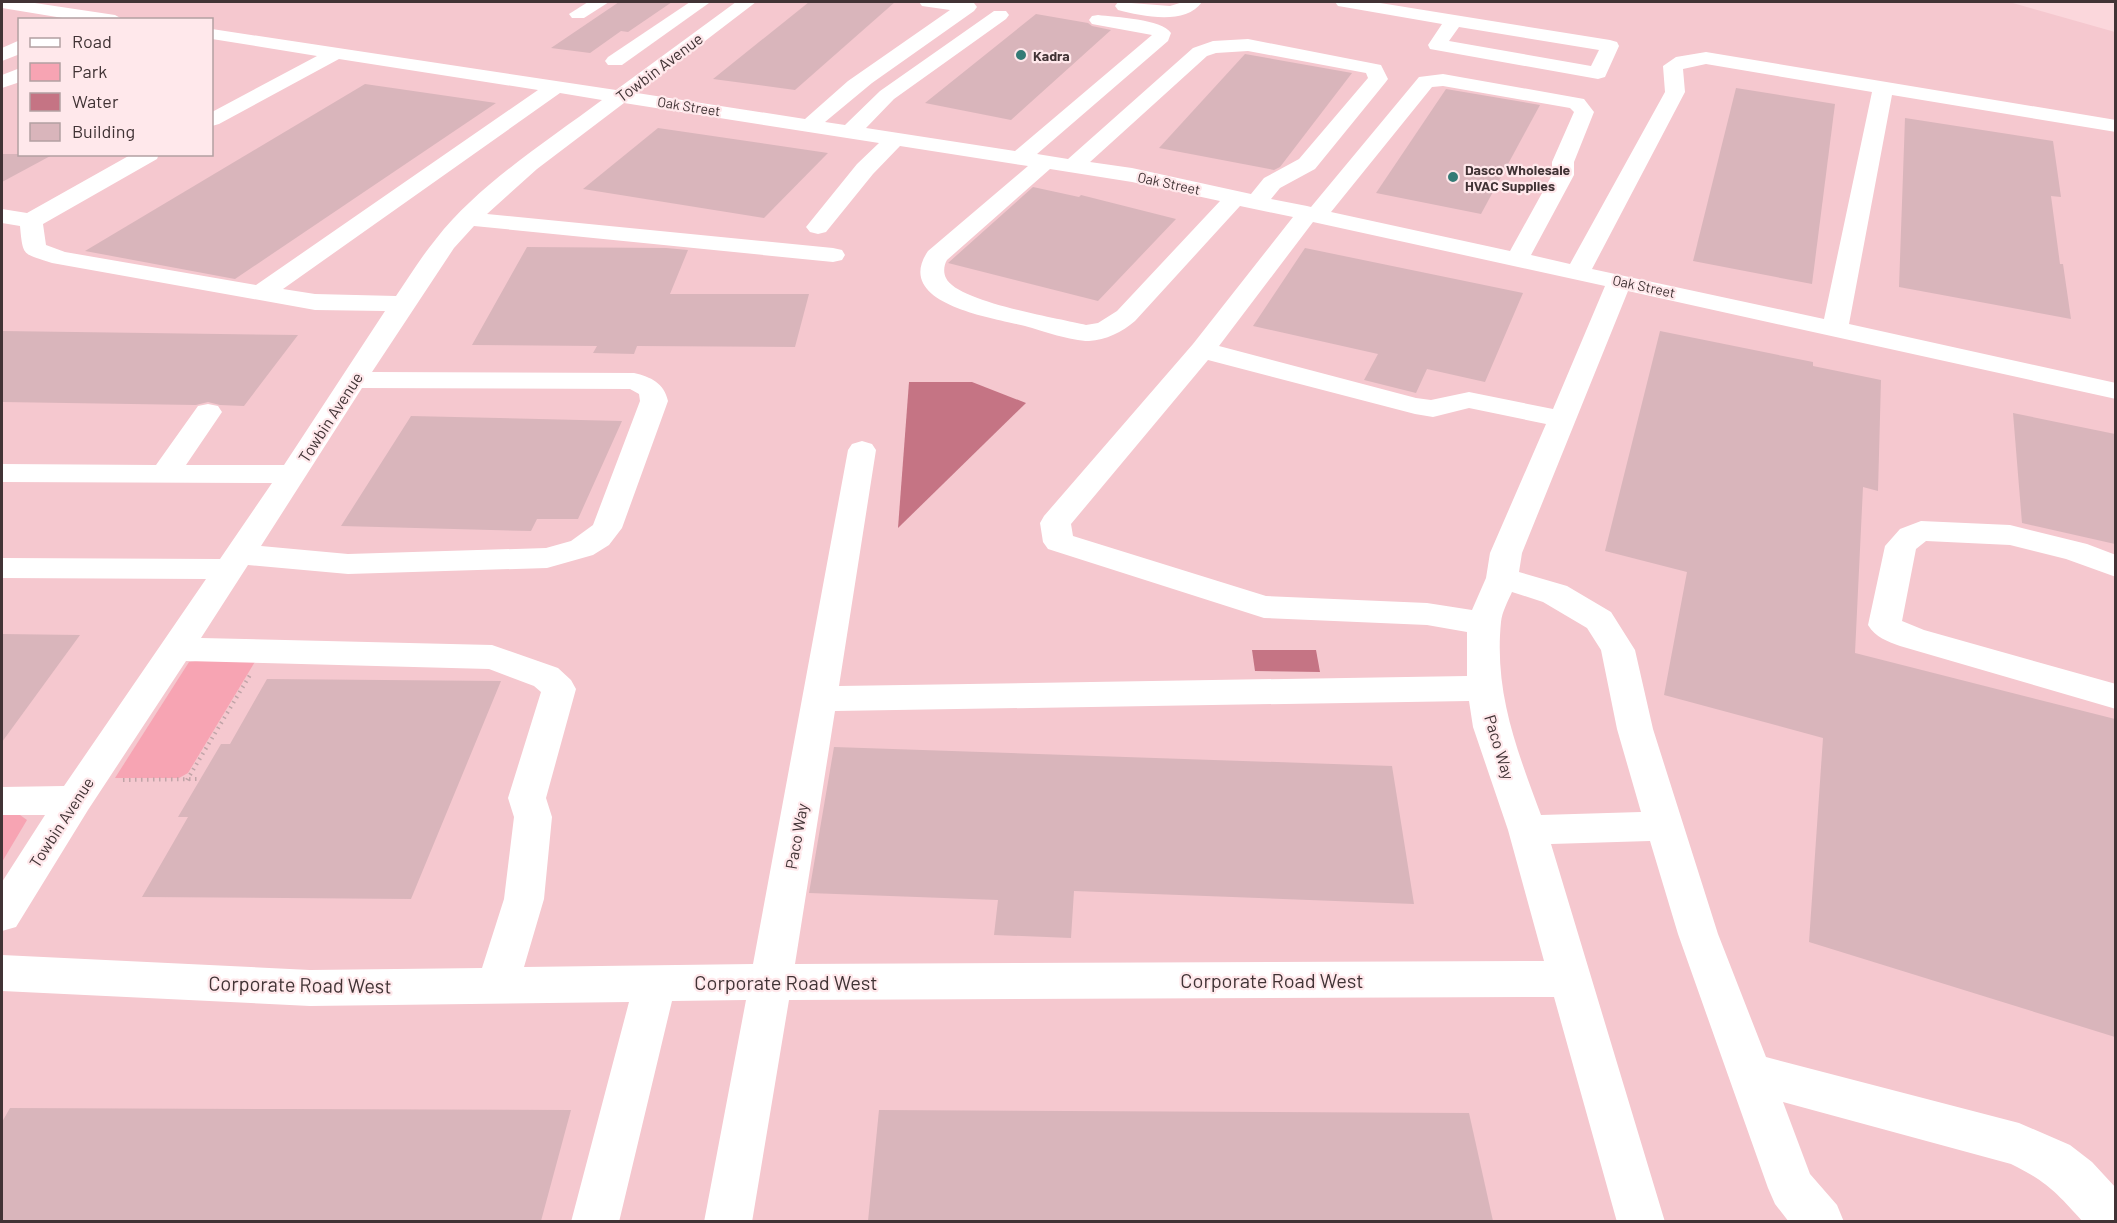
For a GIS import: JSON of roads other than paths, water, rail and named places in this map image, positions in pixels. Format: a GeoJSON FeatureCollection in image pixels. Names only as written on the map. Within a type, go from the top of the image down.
{"type":"FeatureCollection","features":[{"type":"Feature","properties":{"kind":"street"},"geometry":{"type":"LineString","coordinates":[[578,14],[600,2]]}},
{"type":"Feature","properties":{"kind":"street"},"geometry":{"type":"LineString","coordinates":[[615,61],[670,24],[695,2],[743,5]]}},
{"type":"Feature","properties":{"kind":"street"},"geometry":{"type":"LineString","coordinates":[[810,125],[824,110],[857,84],[941,23],[968,7],[928,2]]}},
{"type":"Feature","properties":{"kind":"street"},"geometry":{"type":"LineString","coordinates":[[1098,12],[1184,9],[1193,2]]}},
{"type":"Feature","properties":{"kind":"street"},"geometry":{"type":"LineString","coordinates":[[1344,2],[1454,20],[1577,41],[1610,46],[1598,73],[1437,45],[1454,20]]}},
{"type":"Feature","properties":{"kind":"street"},"geometry":{"type":"LineString","coordinates":[[2,3],[38,5],[79,17]]}},
{"type":"Feature","properties":{"kind":"street","name":"Towbin Avenue"},"geometry":{"type":"LineString","coordinates":[[2,915],[82,789],[293,474],[403,304],[446,243],[529,164],[743,5]]}},
{"type":"Feature","properties":{"kind":"street"},"geometry":{"type":"LineString","coordinates":[[1019,158],[1161,37],[1161,33],[1154,29],[1098,12]]}},
{"type":"Feature","properties":{"kind":"street"},"geometry":{"type":"LineString","coordinates":[[851,131],[886,95],[1000,15]]}},
{"type":"Feature","properties":{"kind":"street"},"geometry":{"type":"LineString","coordinates":[[670,24],[708,30]]}},
{"type":"Feature","properties":{"kind":"street","name":"Oak Street"},"geometry":{"type":"LineString","coordinates":[[213,34],[1131,175],[2115,391]]}},
{"type":"Feature","properties":{"kind":"street"},"geometry":{"type":"LineString","coordinates":[[2,55],[16,38]]}},
{"type":"Feature","properties":{"kind":"street"},"geometry":{"type":"LineString","coordinates":[[1073,166],[1200,52],[1213,47],[1248,45],[1374,69],[1378,79],[1307,164],[1272,183],[1257,202]]}},
{"type":"Feature","properties":{"kind":"street"},"geometry":{"type":"LineString","coordinates":[[213,119],[338,52]]}},
{"type":"Feature","properties":{"kind":"street"},"geometry":{"type":"LineString","coordinates":[[1578,272],[1675,92],[1672,83],[1673,66],[1683,61],[1706,58],[2115,126]]}},
{"type":"Feature","properties":{"kind":"street"},"geometry":{"type":"LineString","coordinates":[[2,82],[18,75]]}},
{"type":"Feature","properties":{"kind":"street"},"geometry":{"type":"LineString","coordinates":[[1484,623],[1427,614],[1264,607],[1059,542],[1055,523],[1202,350],[1312,214],[1426,81],[1443,80],[1577,103],[1584,112],[1563,162],[1563,175],[1517,259]]}},
{"type":"Feature","properties":{"kind":"street"},"geometry":{"type":"LineString","coordinates":[[261,293],[557,86]]}},
{"type":"Feature","properties":{"kind":"street"},"geometry":{"type":"LineString","coordinates":[[1835,328],[1883,87]]}},
{"type":"Feature","properties":{"kind":"street"},"geometry":{"type":"LineString","coordinates":[[818,226],[865,169],[896,138]]}},
{"type":"Feature","properties":{"kind":"street"},"geometry":{"type":"LineString","coordinates":[[2,216],[31,221],[145,156]]}},
{"type":"Feature","properties":{"kind":"street"},"geometry":{"type":"LineString","coordinates":[[1045,162],[937,256],[930,274],[936,284],[950,296],[976,307],[1086,333],[1099,332],[1112,327],[1126,316],[1235,198]]}},
{"type":"Feature","properties":{"kind":"street"},"geometry":{"type":"LineString","coordinates":[[469,219],[833,255]]}},
{"type":"Feature","properties":{"kind":"street"},"geometry":{"type":"LineString","coordinates":[[31,221],[34,249],[61,258],[315,302],[403,304]]}},
{"type":"Feature","properties":{"kind":"street","name":"Paco Way"},"geometry":{"type":"LineString","coordinates":[[1620,281],[1506,552],[1502,578],[1484,623],[1484,688],[1491,727],[1527,830],[1641,1221]]}},
{"type":"Feature","properties":{"kind":"street"},"geometry":{"type":"LineString","coordinates":[[1202,350],[1415,406],[1433,409],[1452,402],[1469,400],[1562,419]]}},
{"type":"Feature","properties":{"kind":"street"},"geometry":{"type":"LineString","coordinates":[[2,568],[234,562],[279,556],[348,564],[547,558],[574,551],[598,538],[607,528],[654,401],[653,394],[646,386],[634,381],[354,380]]}},
{"type":"Feature","properties":{"kind":"street"},"geometry":{"type":"LineString","coordinates":[[165,473],[208,412]]}},
{"type":"Feature","properties":{"kind":"street","name":"Paco Way"},"geometry":{"type":"LineString","coordinates":[[728,1221],[862,450]]}},
{"type":"Feature","properties":{"kind":"street"},"geometry":{"type":"LineString","coordinates":[[2,473],[293,474]]}},
{"type":"Feature","properties":{"kind":"street"},"geometry":{"type":"LineString","coordinates":[[2115,567],[2076,551],[2010,536],[1922,531],[1911,536],[1901,546],[1885,625],[1895,632],[1912,638],[2115,697]]}},
{"type":"Feature","properties":{"kind":"street"},"geometry":{"type":"LineString","coordinates":[[1502,578],[1555,594],[1599,620],[1618,650],[1635,729],[1698,934],[1792,1188],[1820,1221]]}},
{"type":"Feature","properties":{"kind":"street"},"geometry":{"type":"LineString","coordinates":[[176,650],[492,657],[546,677],[559,689],[527,798],[533,817],[526,889],[498,985]]}},
{"type":"Feature","properties":{"kind":"street"},"geometry":{"type":"LineString","coordinates":[[819,699],[1484,688]]}},
{"type":"Feature","properties":{"kind":"street"},"geometry":{"type":"LineString","coordinates":[[2,801],[82,789]]}},
{"type":"Feature","properties":{"kind":"street"},"geometry":{"type":"LineString","coordinates":[[1527,830],[1665,826]]}},
{"type":"Feature","properties":{"kind":"street","name":"Corporate Road West"},"geometry":{"type":"LineString","coordinates":[[2,973],[310,987],[771,982],[1571,979]]}},
{"type":"Feature","properties":{"kind":"street"},"geometry":{"type":"LineString","coordinates":[[595,1221],[656,983]]}},
{"type":"Feature","properties":{"kind":"street"},"geometry":{"type":"LineString","coordinates":[[1749,1072],[2019,1145],[2054,1161],[2075,1178],[2115,1221]]}},
{"type":"Feature","properties":{"kind":"water"},"geometry":{"type":"Polygon","coordinates":[[[909,382],[972,382],[1026,403],[898,528],[909,382]]]}},
{"type":"Feature","properties":{"kind":"water"},"geometry":{"type":"Polygon","coordinates":[[[1252,650],[1316,650],[1320,672],[1255,671],[1252,650]]]}},
{"type":"Feature","properties":{"kind":"place","name":"Kadra"},"geometry":{"type":"Point","coordinates":[1021,55]}},
{"type":"Feature","properties":{"kind":"place","name":"Dasco Wholesale HVAC Supplies"},"geometry":{"type":"Point","coordinates":[1453,177]}}]}
